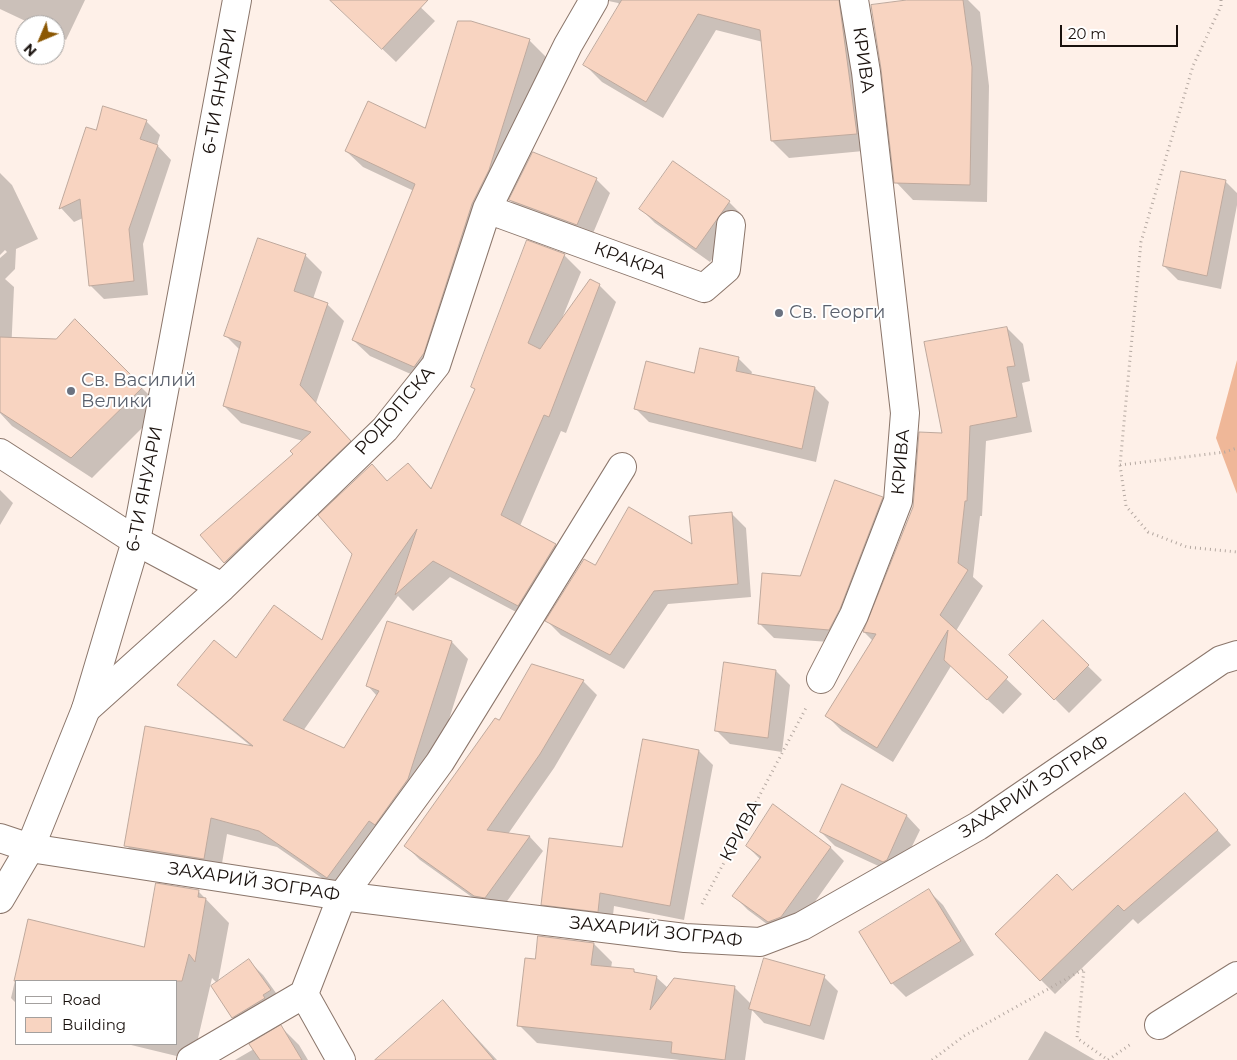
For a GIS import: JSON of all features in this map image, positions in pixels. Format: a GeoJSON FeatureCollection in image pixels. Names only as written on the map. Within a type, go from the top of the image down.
{"type":"FeatureCollection","features":[{"type":"Feature","properties":{"kind":"street","name":"6-ТИ ЯНУАРИ"},"geometry":{"type":"LineString","coordinates":[[0,899],[30,848],[86,709],[136,541],[237,0]]}},
{"type":"Feature","properties":{"kind":"street","name":"РОДОПСКА"},"geometry":{"type":"LineString","coordinates":[[86,709],[222,587],[385,429],[436,365],[487,209],[568,45],[594,0]]}},
{"type":"Feature","properties":{"kind":"street","name":"КРИВА"},"geometry":{"type":"LineString","coordinates":[[821,679],[854,615],[898,501],[906,413],[866,72],[854,0]]}},
{"type":"Feature","properties":{"kind":"street","name":"КРАКРА"},"geometry":{"type":"LineString","coordinates":[[487,209],[704,288],[726,269],[731,225]]}},
{"type":"Feature","properties":{"kind":"street"},"geometry":{"type":"LineString","coordinates":[[0,453],[136,541],[222,587]]}},
{"type":"Feature","properties":{"kind":"street"},"geometry":{"type":"LineString","coordinates":[[191,1060],[304,994],[342,896],[440,762],[622,467]]}},
{"type":"Feature","properties":{"kind":"street","name":"ЗАХАРИЙ ЗОГРАФ"},"geometry":{"type":"LineString","coordinates":[[0,838],[30,848],[342,896],[685,938],[760,942],[802,926],[978,826],[1221,660],[1237,654]]}},
{"type":"Feature","properties":{"kind":"street"},"geometry":{"type":"LineString","coordinates":[[1159,1024],[1237,976]]}},
{"type":"Feature","properties":{"kind":"street"},"geometry":{"type":"LineString","coordinates":[[304,994],[341,1060]]}},
{"type":"Feature","properties":{"kind":"path"},"geometry":{"type":"LineString","coordinates":[[1221,0],[1221,6],[1193,66],[1141,242],[1120,465],[1126,506],[1148,532],[1187,547],[1237,552]]}},
{"type":"Feature","properties":{"kind":"path"},"geometry":{"type":"LineString","coordinates":[[1120,465],[1225,452],[1237,448]]}},
{"type":"Feature","properties":{"kind":"path","name":"КРИВА"},"geometry":{"type":"LineString","coordinates":[[685,938],[821,679]]}},
{"type":"Feature","properties":{"kind":"path"},"geometry":{"type":"LineString","coordinates":[[932,1060],[964,1036],[1084,969],[1077,1038],[1108,1060],[1159,1024]]}},
{"type":"Feature","properties":{"kind":"shaded area"},"geometry":{"type":"Polygon","coordinates":[[[1237,360],[1237,494],[1216,438],[1237,360]]]}},
{"type":"Feature","properties":{"kind":"building"},"geometry":{"type":"Polygon","coordinates":[[[330,0],[428,0],[382,49],[330,0]]]}},
{"type":"Feature","properties":{"kind":"building"},"geometry":{"type":"Polygon","coordinates":[[[622,0],[839,0],[857,134],[771,141],[760,30],[698,14],[646,102],[583,65],[622,0]]]}},
{"type":"Feature","properties":{"kind":"building"},"geometry":{"type":"Polygon","coordinates":[[[907,0],[963,0],[972,67],[970,185],[894,183],[881,69],[871,5],[907,0]]]}},
{"type":"Feature","properties":{"kind":"building"},"geometry":{"type":"Polygon","coordinates":[[[458,21],[471,21],[530,39],[489,170],[472,204],[424,353],[414,367],[352,340],[415,184],[345,151],[368,101],[425,128],[458,21]]]}},
{"type":"Feature","properties":{"kind":"building"},"geometry":{"type":"Polygon","coordinates":[[[103,106],[147,120],[140,139],[158,145],[129,229],[134,281],[89,286],[80,199],[59,209],[86,127],[96,130],[103,106]]]}},
{"type":"Feature","properties":{"kind":"building"},"geometry":{"type":"Polygon","coordinates":[[[533,152],[597,178],[577,225],[509,200],[533,152]]]}},
{"type":"Feature","properties":{"kind":"building"},"geometry":{"type":"Polygon","coordinates":[[[673,161],[730,201],[696,249],[639,209],[673,161]]]}},
{"type":"Feature","properties":{"kind":"building"},"geometry":{"type":"Polygon","coordinates":[[[1181,171],[1226,180],[1207,276],[1163,266],[1181,171]]]}},
{"type":"Feature","properties":{"kind":"building"},"geometry":{"type":"Polygon","coordinates":[[[258,238],[306,254],[294,291],[328,303],[300,385],[351,441],[224,563],[200,535],[293,454],[290,451],[311,432],[223,406],[241,342],[224,336],[258,238]]]}},
{"type":"Feature","properties":{"kind":"building"},"geometry":{"type":"Polygon","coordinates":[[[527,240],[565,254],[528,343],[540,349],[590,279],[600,284],[549,417],[544,415],[501,515],[556,544],[518,606],[433,561],[395,595],[417,529],[283,720],[344,748],[379,691],[366,686],[387,621],[452,641],[408,779],[375,825],[369,821],[327,878],[259,831],[211,818],[204,859],[124,846],[145,726],[253,746],[177,685],[214,640],[236,658],[274,605],[322,640],[352,554],[318,515],[372,464],[387,481],[408,463],[431,489],[475,389],[471,387],[527,240]]]}},
{"type":"Feature","properties":{"kind":"building","name":"Св. Василий Велики"},"geometry":{"type":"Polygon","coordinates":[[[75,319],[143,387],[71,458],[0,412],[0,337],[56,339],[75,319]]]}},
{"type":"Feature","properties":{"kind":"building"},"geometry":{"type":"Polygon","coordinates":[[[1007,327],[1015,366],[1007,367],[1017,417],[970,426],[967,501],[965,501],[958,563],[968,570],[940,615],[1008,677],[987,700],[944,660],[948,630],[877,748],[825,716],[876,634],[863,632],[913,507],[919,432],[942,433],[924,342],[1007,327]]]}},
{"type":"Feature","properties":{"kind":"building"},"geometry":{"type":"Polygon","coordinates":[[[700,348],[739,357],[736,371],[815,387],[802,449],[634,409],[646,361],[694,373],[700,348]]]}},
{"type":"Feature","properties":{"kind":"building"},"geometry":{"type":"Polygon","coordinates":[[[835,480],[883,497],[840,609],[829,630],[758,624],[762,573],[800,576],[835,480]]]}},
{"type":"Feature","properties":{"kind":"building"},"geometry":{"type":"Polygon","coordinates":[[[629,507],[692,544],[689,516],[732,512],[738,584],[654,591],[610,655],[545,621],[584,559],[595,565],[629,507]]]}},
{"type":"Feature","properties":{"kind":"building"},"geometry":{"type":"Polygon","coordinates":[[[1043,620],[1089,665],[1054,700],[1009,655],[1043,620]]]}},
{"type":"Feature","properties":{"kind":"building"},"geometry":{"type":"Polygon","coordinates":[[[724,662],[776,670],[768,738],[715,731],[724,662]]]}},
{"type":"Feature","properties":{"kind":"building"},"geometry":{"type":"Polygon","coordinates":[[[532,664],[584,680],[540,754],[487,830],[530,836],[485,898],[474,896],[404,846],[495,718],[499,720],[532,664]]]}},
{"type":"Feature","properties":{"kind":"building"},"geometry":{"type":"Polygon","coordinates":[[[643,739],[699,750],[670,906],[600,893],[598,912],[541,905],[549,838],[622,847],[643,739]]]}},
{"type":"Feature","properties":{"kind":"building"},"geometry":{"type":"Polygon","coordinates":[[[842,784],[907,815],[887,860],[883,862],[820,832],[842,784]]]}},
{"type":"Feature","properties":{"kind":"building"},"geometry":{"type":"Polygon","coordinates":[[[1185,793],[1218,830],[1124,911],[1118,905],[1040,981],[995,934],[1057,874],[1072,890],[1185,793]]]}},
{"type":"Feature","properties":{"kind":"building"},"geometry":{"type":"Polygon","coordinates":[[[773,804],[831,847],[781,917],[768,922],[732,896],[761,857],[746,846],[773,804]]]}},
{"type":"Feature","properties":{"kind":"building"},"geometry":{"type":"Polygon","coordinates":[[[156,883],[199,890],[198,897],[206,898],[195,962],[189,954],[182,981],[14,981],[28,919],[144,947],[156,883]]]}},
{"type":"Feature","properties":{"kind":"building"},"geometry":{"type":"Polygon","coordinates":[[[929,889],[961,941],[891,984],[859,932],[929,889]]]}},
{"type":"Feature","properties":{"kind":"building"},"geometry":{"type":"Polygon","coordinates":[[[538,936],[594,943],[591,965],[634,969],[634,972],[657,976],[650,1010],[674,978],[735,986],[725,1060],[671,1053],[672,1042],[517,1026],[525,958],[535,959],[538,936]]]}},
{"type":"Feature","properties":{"kind":"building"},"geometry":{"type":"Polygon","coordinates":[[[764,958],[825,975],[810,1026],[749,1009],[764,958]]]}},
{"type":"Feature","properties":{"kind":"building"},"geometry":{"type":"Polygon","coordinates":[[[249,959],[271,990],[263,995],[265,998],[232,1018],[211,986],[249,959]]]}},
{"type":"Feature","properties":{"kind":"building"},"geometry":{"type":"Polygon","coordinates":[[[443,1000],[494,1060],[375,1060],[443,1000]]]}},
{"type":"Feature","properties":{"kind":"building"},"geometry":{"type":"Polygon","coordinates":[[[281,1025],[302,1060],[260,1060],[249,1044],[281,1025]]]}},
{"type":"Feature","properties":{"kind":"place","name":"Св. Георги"},"geometry":{"type":"Point","coordinates":[779,313]}},
{"type":"Feature","properties":{"kind":"place","name":"Св. Василий Велики"},"geometry":{"type":"Point","coordinates":[71,391]}}]}
